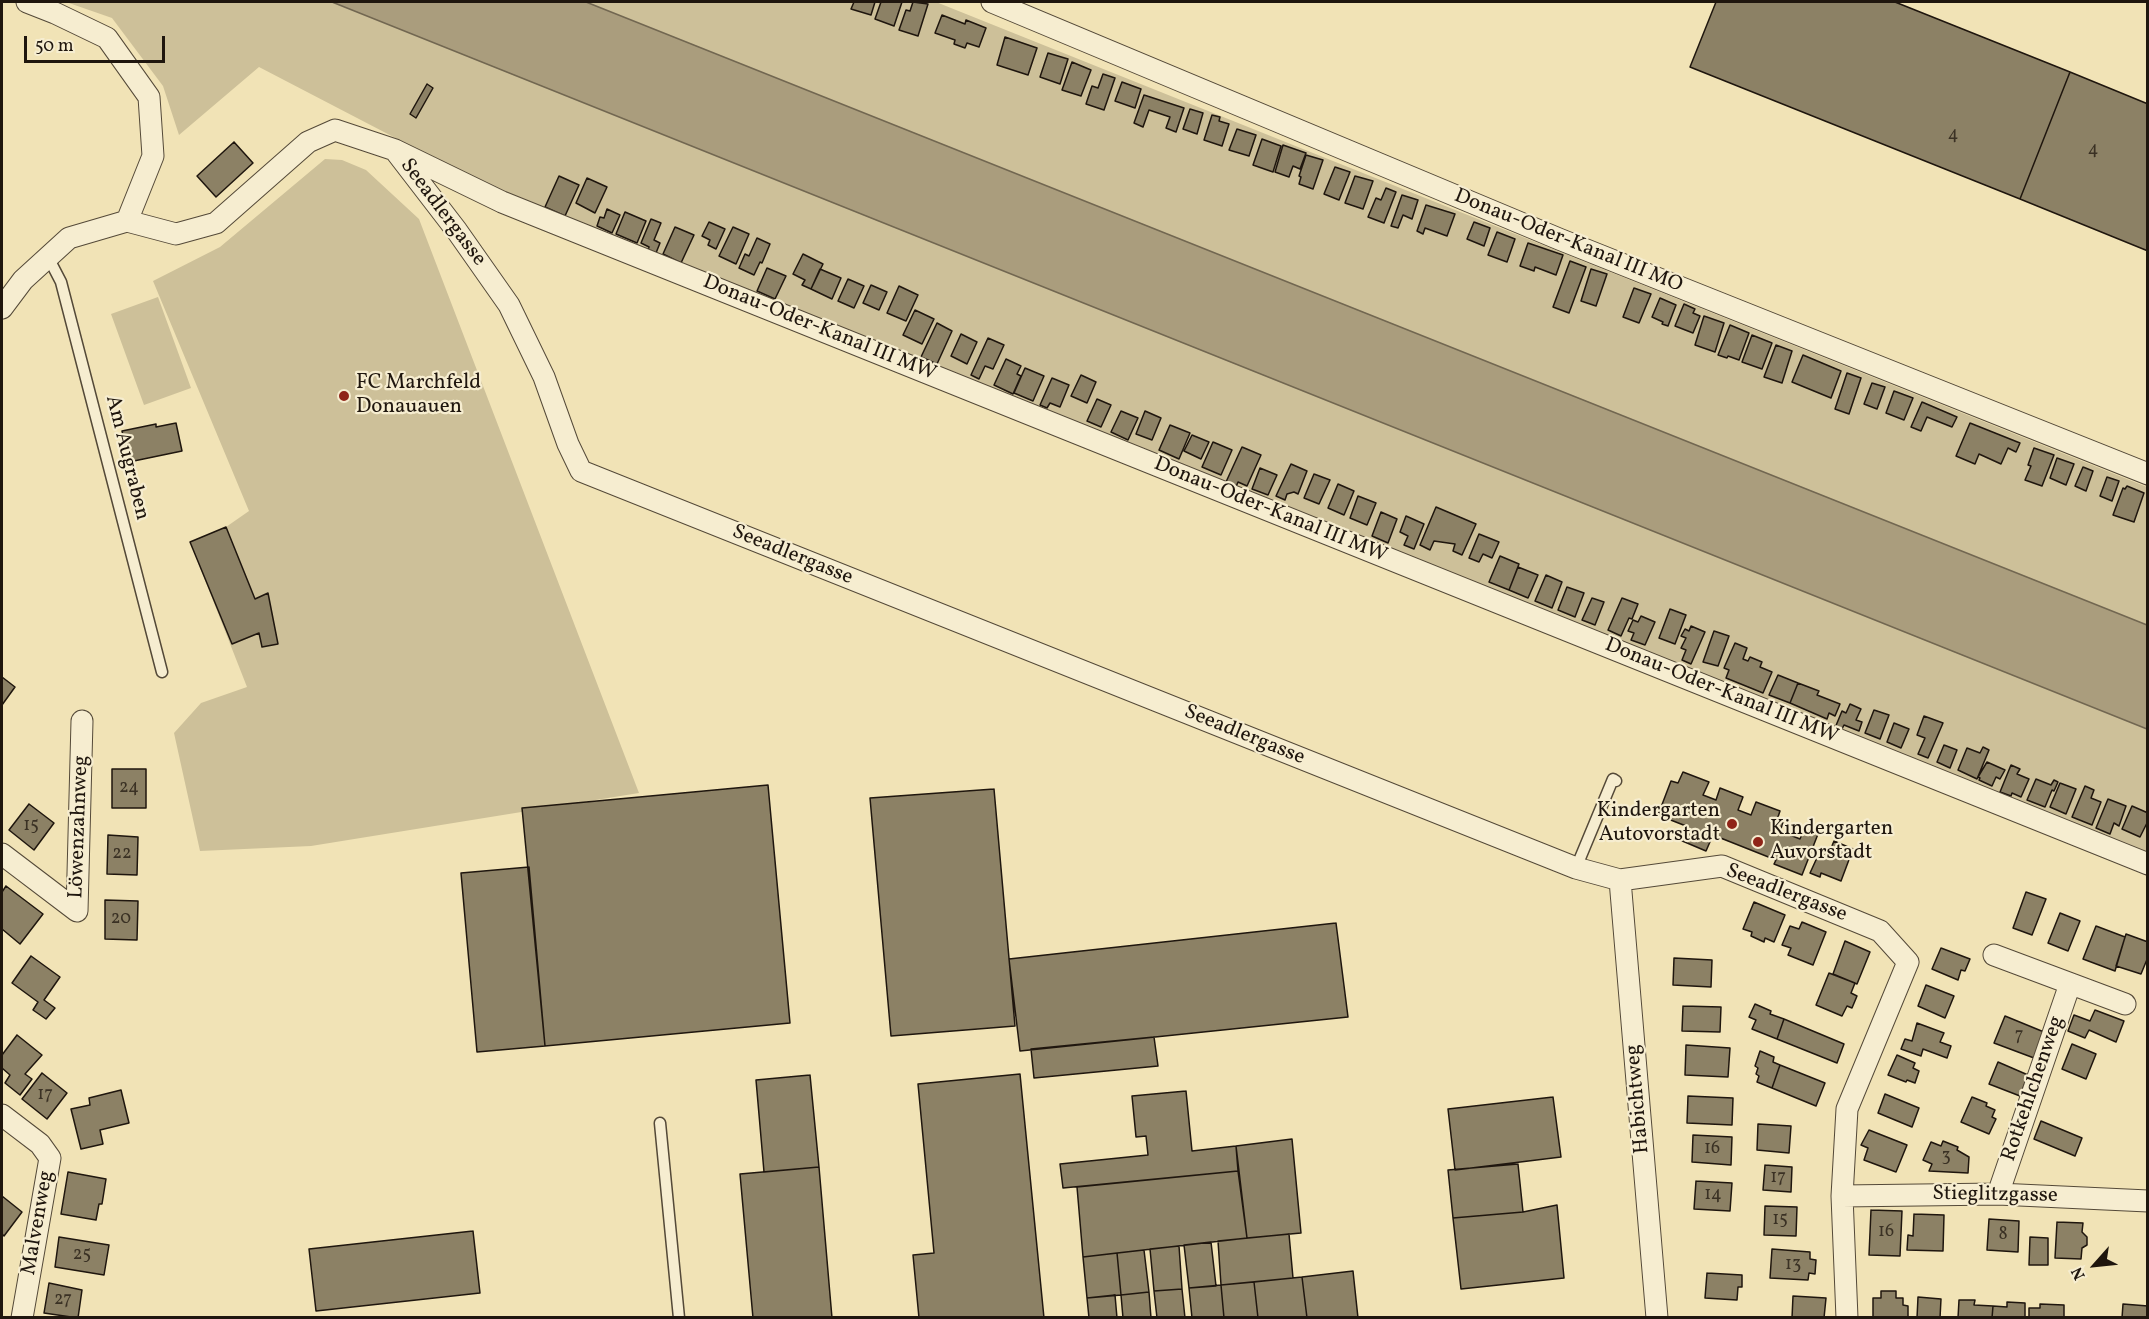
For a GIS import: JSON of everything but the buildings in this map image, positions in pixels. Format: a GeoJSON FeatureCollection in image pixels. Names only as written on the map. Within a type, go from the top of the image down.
{"type":"FeatureCollection","features":[{"type":"Feature","properties":{"kind":"street"},"geometry":{"type":"LineString","coordinates":[[2,308],[22,280],[69,238],[127,221],[153,156],[149,97],[106,38],[27,2]]}},
{"type":"Feature","properties":{"kind":"street","name":"Donau-Oder-Kanal III MO"},"geometry":{"type":"LineString","coordinates":[[992,2],[1559,239],[2148,474]]}},
{"type":"Feature","properties":{"kind":"street","name":"Donau-Oder-Kanal III MW"},"geometry":{"type":"LineString","coordinates":[[127,221],[176,234],[216,223],[308,142],[335,130],[395,150],[502,202],[2148,864]]}},
{"type":"Feature","properties":{"kind":"street","name":"Seeadlergasse"},"geometry":{"type":"LineString","coordinates":[[395,150],[457,231],[509,305],[544,377],[568,444],[581,471],[1576,868],[1620,880],[1722,866],[1880,931],[1908,962],[1847,1109],[1842,1196],[1847,1317]]}},
{"type":"Feature","properties":{"kind":"street","name":"Löwenzahnweg"},"geometry":{"type":"LineString","coordinates":[[2,854],[77,911],[82,721]]}},
{"type":"Feature","properties":{"kind":"street","name":"Habichtweg"},"geometry":{"type":"LineString","coordinates":[[1620,880],[1657,1317]]}},
{"type":"Feature","properties":{"kind":"street"},"geometry":{"type":"LineString","coordinates":[[1994,955],[2125,1004]]}},
{"type":"Feature","properties":{"kind":"street","name":"Rotkehlchenweg"},"geometry":{"type":"LineString","coordinates":[[1998,1194],[2070,984]]}},
{"type":"Feature","properties":{"kind":"street","name":"Malvenweg"},"geometry":{"type":"LineString","coordinates":[[2,1115],[40,1144],[50,1158],[22,1317]]}},
{"type":"Feature","properties":{"kind":"street","name":"Stieglitzgasse"},"geometry":{"type":"LineString","coordinates":[[1842,1196],[1998,1194],[2148,1201]]}},
{"type":"Feature","properties":{"kind":"lane","name":"Am Augraben"},"geometry":{"type":"LineString","coordinates":[[48,256],[61,282],[162,672]]}},
{"type":"Feature","properties":{"kind":"lane"},"geometry":{"type":"LineString","coordinates":[[1576,868],[1613,779],[1616,781]]}},
{"type":"Feature","properties":{"kind":"lane"},"geometry":{"type":"LineString","coordinates":[[660,1123],[679,1317]]}},
{"type":"Feature","properties":{"kind":"shaded area"},"geometry":{"type":"Polygon","coordinates":[[[66,2],[332,2],[2147,729],[2147,855],[507,196],[259,67],[179,135],[163,86],[112,18],[66,2]]]}},
{"type":"Feature","properties":{"kind":"shaded area"},"geometry":{"type":"Polygon","coordinates":[[[332,2],[586,2],[2147,625],[2147,729],[332,2]]]}},
{"type":"Feature","properties":{"kind":"shaded area"},"geometry":{"type":"Polygon","coordinates":[[[586,2],[936,2],[2147,487],[2147,625],[586,2]]]}},
{"type":"Feature","properties":{"kind":"shaded area","name":"FC Marchfeld Donauauen"},"geometry":{"type":"Polygon","coordinates":[[[325,159],[342,160],[366,170],[419,219],[639,793],[311,846],[200,851],[174,733],[201,703],[247,687],[190,542],[226,527],[249,511],[153,281],[220,247],[325,159]]]}},
{"type":"Feature","properties":{"kind":"shaded area"},"geometry":{"type":"Polygon","coordinates":[[[158,297],[191,388],[144,405],[111,314],[158,297]]]}},
{"type":"Feature","properties":{"kind":"place","name":"FC Marchfeld Donauauen"},"geometry":{"type":"Point","coordinates":[344,396]}},
{"type":"Feature","properties":{"kind":"place","name":"Kindergarten Autovorstadt"},"geometry":{"type":"Point","coordinates":[1732,824]}},
{"type":"Feature","properties":{"kind":"place","name":"Kindergarten Auvorstadt"},"geometry":{"type":"Point","coordinates":[1758,842]}}]}
